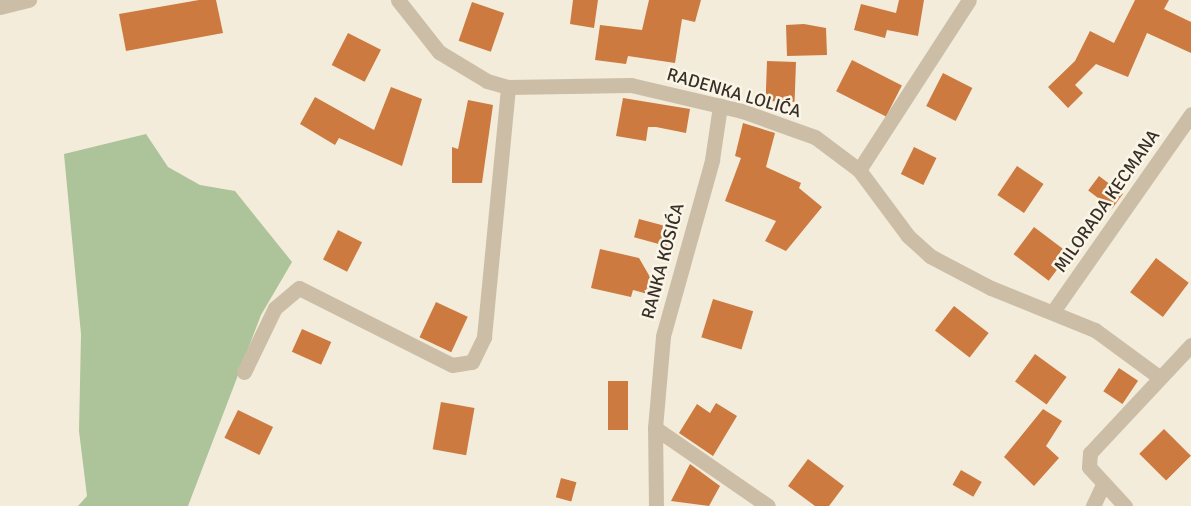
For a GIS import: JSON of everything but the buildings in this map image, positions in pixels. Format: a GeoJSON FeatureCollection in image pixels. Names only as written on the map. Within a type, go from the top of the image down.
{"type":"FeatureCollection","features":[{"type":"Feature","properties":{"kind":"street"},"geometry":{"type":"LineString","coordinates":[[0,7],[29,0]]}},
{"type":"Feature","properties":{"kind":"street","name":"RADENKA LOLIĆA"},"geometry":{"type":"LineString","coordinates":[[398,0],[439,52],[470,73],[507,87],[631,85],[720,106],[815,137],[859,170],[925,252],[991,288],[1054,310],[1112,339],[1159,377]]}},
{"type":"Feature","properties":{"kind":"street"},"geometry":{"type":"LineString","coordinates":[[859,170],[969,0]]}},
{"type":"Feature","properties":{"kind":"street"},"geometry":{"type":"LineString","coordinates":[[244,372],[275,308],[299,288],[452,365],[472,362],[484,337],[507,87]]}},
{"type":"Feature","properties":{"kind":"street","name":"RANKA KOSIĆA"},"geometry":{"type":"LineString","coordinates":[[656,506],[655,428],[663,336],[712,160],[720,106]]}},
{"type":"Feature","properties":{"kind":"street","name":"MILORADA KECMANA"},"geometry":{"type":"LineString","coordinates":[[1054,310],[1191,114]]}},
{"type":"Feature","properties":{"kind":"street"},"geometry":{"type":"LineString","coordinates":[[1125,506],[1103,485],[1089,467],[1090,453],[1191,345]]}},
{"type":"Feature","properties":{"kind":"street"},"geometry":{"type":"LineString","coordinates":[[655,428],[768,506]]}},
{"type":"Feature","properties":{"kind":"street"},"geometry":{"type":"LineString","coordinates":[[1093,506],[1103,485]]}},
{"type":"Feature","properties":{"kind":"green space"},"geometry":{"type":"Polygon","coordinates":[[[146,134],[168,167],[200,185],[235,191],[292,262],[261,315],[188,506],[78,506],[87,496],[79,431],[81,334],[64,154],[146,134]]]}}]}
